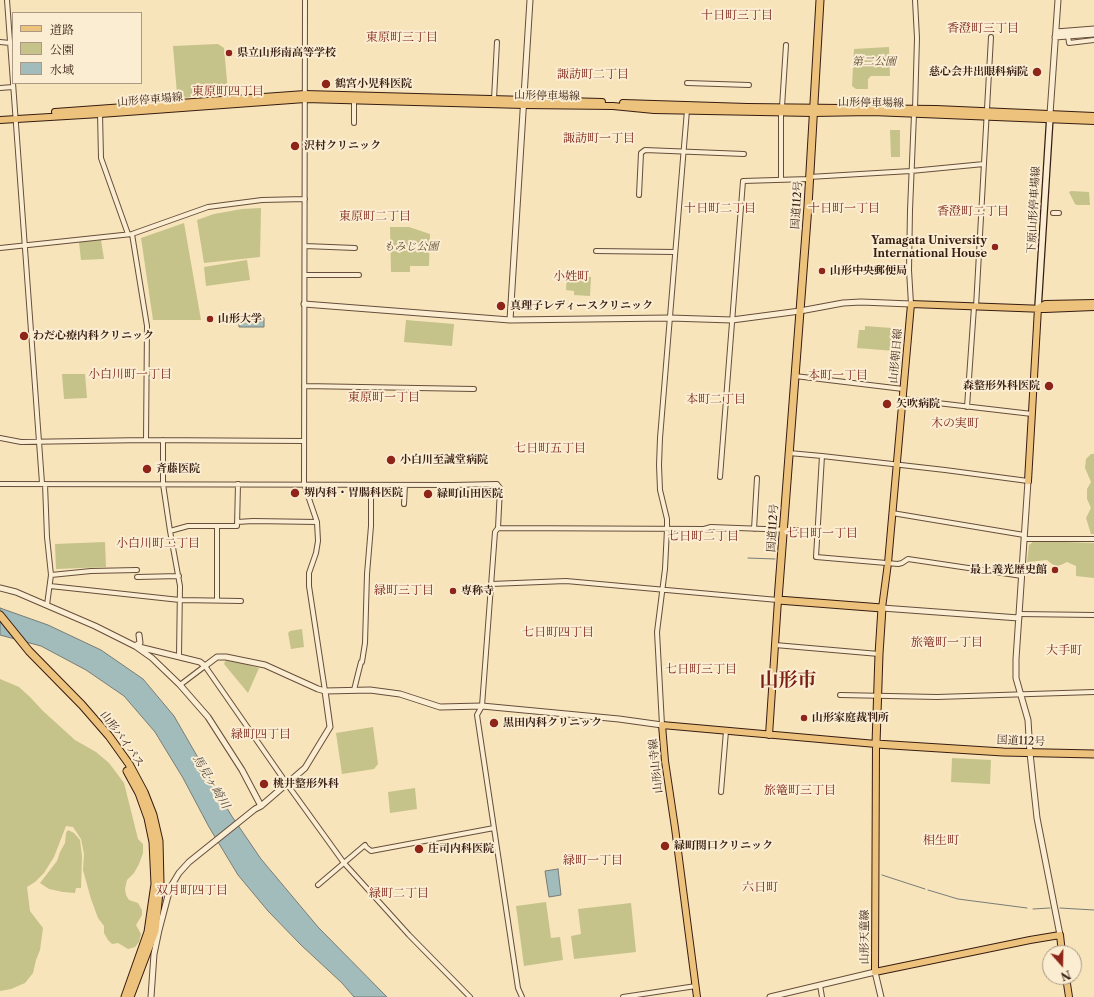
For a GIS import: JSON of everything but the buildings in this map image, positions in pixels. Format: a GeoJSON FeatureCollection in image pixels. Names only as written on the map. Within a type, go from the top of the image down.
{"type":"FeatureCollection","features":[{"type":"Feature","properties":{"kind":"highway","name":"国道112号"},"geometry":{"type":"LineString","coordinates":[[778,600],[800,311],[820,0]]}},
{"type":"Feature","properties":{"kind":"highway"},"geometry":{"type":"LineString","coordinates":[[778,600],[882,608],[876,744]]}},
{"type":"Feature","properties":{"kind":"highway","name":"山形バイパス"},"geometry":{"type":"LineString","coordinates":[[0,615],[29,651],[80,709],[125,767],[139,793],[148,818],[153,842],[155,884],[148,932],[125,997]]}},
{"type":"Feature","properties":{"kind":"highway","name":"山形バイパス"},"geometry":{"type":"LineString","coordinates":[[0,622],[11,636],[56,682],[87,710],[109,736],[129,764],[144,792],[152,815],[159,841],[160,883],[155,931],[130,997]]}},
{"type":"Feature","properties":{"kind":"highway","name":"国道112号"},"geometry":{"type":"LineString","coordinates":[[876,744],[1002,752],[1094,754]]}},
{"type":"Feature","properties":{"kind":"main road","name":"山形停車場線"},"geometry":{"type":"LineString","coordinates":[[305,96],[354,101],[524,103],[613,106],[654,110],[813,110],[860,112],[914,111],[1050,116],[1094,116]]}},
{"type":"Feature","properties":{"kind":"main road","name":"山形停車場線"},"geometry":{"type":"LineString","coordinates":[[0,116],[16,117],[100,112],[305,96],[494,99],[524,103],[607,102],[782,110]]}},
{"type":"Feature","properties":{"kind":"main road","name":"山形停車場線"},"geometry":{"type":"LineString","coordinates":[[1050,116],[1094,120]]}},
{"type":"Feature","properties":{"kind":"main road","name":"下原山形停車場線"},"geometry":{"type":"LineString","coordinates":[[1038,308],[1046,212],[1050,116]]}},
{"type":"Feature","properties":{"kind":"main road","name":"山形停車場線"},"geometry":{"type":"LineString","coordinates":[[0,120],[16,117]]}},
{"type":"Feature","properties":{"kind":"main road"},"geometry":{"type":"LineString","coordinates":[[1038,308],[1045,304],[1094,303]]}},
{"type":"Feature","properties":{"kind":"main road"},"geometry":{"type":"LineString","coordinates":[[910,304],[975,307],[1094,308]]}},
{"type":"Feature","properties":{"kind":"main road","name":"山形朝日線"},"geometry":{"type":"LineString","coordinates":[[882,608],[888,563],[904,389],[910,304]]}},
{"type":"Feature","properties":{"kind":"main road"},"geometry":{"type":"LineString","coordinates":[[1028,481],[1038,308]]}},
{"type":"Feature","properties":{"kind":"main road"},"geometry":{"type":"LineString","coordinates":[[769,735],[778,600]]}},
{"type":"Feature","properties":{"kind":"main road","name":"山形山寺線"},"geometry":{"type":"LineString","coordinates":[[698,997],[665,761],[662,725],[876,744]]}},
{"type":"Feature","properties":{"kind":"main road","name":"山形天童線"},"geometry":{"type":"LineString","coordinates":[[876,744],[875,972],[1060,935]]}},
{"type":"Feature","properties":{"kind":"main road"},"geometry":{"type":"LineString","coordinates":[[1060,935],[1061,945]]}},
{"type":"Feature","properties":{"kind":"main road"},"geometry":{"type":"LineString","coordinates":[[1067,985],[1069,997]]}},
{"type":"Feature","properties":{"kind":"street"},"geometry":{"type":"LineString","coordinates":[[7,0],[12,72]]}},
{"type":"Feature","properties":{"kind":"street"},"geometry":{"type":"LineString","coordinates":[[151,997],[154,954],[162,916],[170,888],[179,873],[189,862],[255,809],[261,806],[305,768],[330,727],[309,586],[309,573],[316,553],[318,541],[317,522],[304,484],[304,0]]}},
{"type":"Feature","properties":{"kind":"street"},"geometry":{"type":"LineString","coordinates":[[510,320],[530,0]]}},
{"type":"Feature","properties":{"kind":"street"},"geometry":{"type":"LineString","coordinates":[[304,304],[510,320],[670,318],[732,320],[855,303],[910,304],[909,270],[917,38],[915,0]]}},
{"type":"Feature","properties":{"kind":"street"},"geometry":{"type":"LineString","coordinates":[[1050,116],[1058,0]]}},
{"type":"Feature","properties":{"kind":"street"},"geometry":{"type":"LineString","coordinates":[[1055,35],[1094,29]]}},
{"type":"Feature","properties":{"kind":"street"},"geometry":{"type":"LineString","coordinates":[[1055,35],[1068,36],[1094,34]]}},
{"type":"Feature","properties":{"kind":"street"},"geometry":{"type":"LineString","coordinates":[[1068,36],[1068,43],[1094,40]]}},
{"type":"Feature","properties":{"kind":"street"},"geometry":{"type":"LineString","coordinates":[[967,407],[975,307],[991,37]]}},
{"type":"Feature","properties":{"kind":"street"},"geometry":{"type":"LineString","coordinates":[[0,42],[10,43]]}},
{"type":"Feature","properties":{"kind":"street"},"geometry":{"type":"LineString","coordinates":[[494,99],[497,42]]}},
{"type":"Feature","properties":{"kind":"street"},"geometry":{"type":"LineString","coordinates":[[781,179],[782,110],[786,44]]}},
{"type":"Feature","properties":{"kind":"street"},"geometry":{"type":"LineString","coordinates":[[687,83],[749,85]]}},
{"type":"Feature","properties":{"kind":"street"},"geometry":{"type":"LineString","coordinates":[[13,84],[38,442],[51,575],[47,605]]}},
{"type":"Feature","properties":{"kind":"street"},"geometry":{"type":"LineString","coordinates":[[0,88],[13,87]]}},
{"type":"Feature","properties":{"kind":"street"},"geometry":{"type":"LineString","coordinates":[[354,101],[354,123]]}},
{"type":"Feature","properties":{"kind":"street"},"geometry":{"type":"LineString","coordinates":[[180,685],[217,658],[226,657],[265,665],[325,691],[370,690],[400,694],[440,707],[482,706],[618,719],[662,725],[657,632],[667,529],[660,490],[660,438],[687,110]]}},
{"type":"Feature","properties":{"kind":"street"},"geometry":{"type":"LineString","coordinates":[[100,112],[101,158],[130,234],[147,326],[146,440]]}},
{"type":"Feature","properties":{"kind":"street"},"geometry":{"type":"LineString","coordinates":[[639,195],[641,153],[644,150],[744,154]]}},
{"type":"Feature","properties":{"kind":"street"},"geometry":{"type":"LineString","coordinates":[[720,477],[742,181],[912,171],[984,164]]}},
{"type":"Feature","properties":{"kind":"street"},"geometry":{"type":"LineString","coordinates":[[0,248],[130,234],[208,207],[262,200],[305,198]]}},
{"type":"Feature","properties":{"kind":"street"},"geometry":{"type":"LineString","coordinates":[[1053,213],[1059,213]]}},
{"type":"Feature","properties":{"kind":"street"},"geometry":{"type":"LineString","coordinates":[[305,246],[355,248]]}},
{"type":"Feature","properties":{"kind":"street"},"geometry":{"type":"LineString","coordinates":[[596,251],[675,252]]}},
{"type":"Feature","properties":{"kind":"street"},"geometry":{"type":"LineString","coordinates":[[305,275],[359,275]]}},
{"type":"Feature","properties":{"kind":"street"},"geometry":{"type":"LineString","coordinates":[[794,376],[904,389]]}},
{"type":"Feature","properties":{"kind":"street"},"geometry":{"type":"LineString","coordinates":[[304,386],[474,389]]}},
{"type":"Feature","properties":{"kind":"street"},"geometry":{"type":"LineString","coordinates":[[902,399],[1032,414]]}},
{"type":"Feature","properties":{"kind":"street"},"geometry":{"type":"LineString","coordinates":[[0,438],[21,442],[146,440],[304,441]]}},
{"type":"Feature","properties":{"kind":"street"},"geometry":{"type":"LineString","coordinates":[[163,440],[163,484],[180,586],[179,656]]}},
{"type":"Feature","properties":{"kind":"street"},"geometry":{"type":"LineString","coordinates":[[789,453],[1028,481],[1016,678],[1028,720],[1037,818],[1060,935]]}},
{"type":"Feature","properties":{"kind":"street"},"geometry":{"type":"LineString","coordinates":[[822,456],[816,557],[888,563],[902,563],[908,559],[1022,576]]}},
{"type":"Feature","properties":{"kind":"street"},"geometry":{"type":"LineString","coordinates":[[754,529],[757,478]]}},
{"type":"Feature","properties":{"kind":"street"},"geometry":{"type":"LineString","coordinates":[[0,484],[496,484],[500,488],[498,528],[495,532],[482,706],[477,715],[480,745],[518,988],[522,997]]}},
{"type":"Feature","properties":{"kind":"street"},"geometry":{"type":"LineString","coordinates":[[170,531],[188,526],[237,526],[238,484]]}},
{"type":"Feature","properties":{"kind":"street"},"geometry":{"type":"LineString","coordinates":[[354,690],[362,662],[365,643],[372,484]]}},
{"type":"Feature","properties":{"kind":"street"},"geometry":{"type":"LineString","coordinates":[[404,504],[405,485]]}},
{"type":"Feature","properties":{"kind":"street"},"geometry":{"type":"LineString","coordinates":[[892,513],[1024,537],[1094,539]]}},
{"type":"Feature","properties":{"kind":"street"},"geometry":{"type":"LineString","coordinates":[[238,522],[317,522]]}},
{"type":"Feature","properties":{"kind":"street"},"geometry":{"type":"LineString","coordinates":[[217,526],[217,600]]}},
{"type":"Feature","properties":{"kind":"street"},"geometry":{"type":"LineString","coordinates":[[498,528],[704,529],[711,527],[818,531]]}},
{"type":"Feature","properties":{"kind":"street"},"geometry":{"type":"LineString","coordinates":[[51,575],[91,571],[137,570]]}},
{"type":"Feature","properties":{"kind":"street"},"geometry":{"type":"LineString","coordinates":[[137,577],[179,576]]}},
{"type":"Feature","properties":{"kind":"street"},"geometry":{"type":"LineString","coordinates":[[491,584],[566,581],[778,600]]}},
{"type":"Feature","properties":{"kind":"street"},"geometry":{"type":"LineString","coordinates":[[50,586],[180,600],[241,601]]}},
{"type":"Feature","properties":{"kind":"street"},"geometry":{"type":"LineString","coordinates":[[0,588],[16,592],[95,626],[135,646],[152,658],[180,685],[208,717],[242,770],[261,806]]}},
{"type":"Feature","properties":{"kind":"street"},"geometry":{"type":"LineString","coordinates":[[882,608],[1019,616],[1094,616]]}},
{"type":"Feature","properties":{"kind":"street"},"geometry":{"type":"LineString","coordinates":[[135,646],[140,643],[139,635]]}},
{"type":"Feature","properties":{"kind":"street"},"geometry":{"type":"LineString","coordinates":[[775,645],[879,654]]}},
{"type":"Feature","properties":{"kind":"street"},"geometry":{"type":"LineString","coordinates":[[135,646],[179,656],[200,662],[205,666],[344,863],[409,934],[470,997]]}},
{"type":"Feature","properties":{"kind":"street"},"geometry":{"type":"LineString","coordinates":[[152,658],[154,654],[160,652]]}},
{"type":"Feature","properties":{"kind":"street"},"geometry":{"type":"LineString","coordinates":[[840,695],[937,697],[1094,692]]}},
{"type":"Feature","properties":{"kind":"street"},"geometry":{"type":"LineString","coordinates":[[721,792],[726,731]]}},
{"type":"Feature","properties":{"kind":"street"},"geometry":{"type":"LineString","coordinates":[[318,885],[365,845],[371,851],[494,828]]}},
{"type":"Feature","properties":{"kind":"street"},"geometry":{"type":"LineString","coordinates":[[770,997],[875,972],[881,997]]}},
{"type":"Feature","properties":{"kind":"street"},"geometry":{"type":"LineString","coordinates":[[820,985],[822,997]]}},
{"type":"Feature","properties":{"kind":"street"},"geometry":{"type":"LineString","coordinates":[[623,997],[696,986]]}},
{"type":"Feature","properties":{"kind":"green space"},"geometry":{"type":"Polygon","coordinates":[[[218,44],[224,48],[228,92],[225,94],[181,98],[177,94],[173,46],[218,44]]]}},
{"type":"Feature","properties":{"kind":"green space","name":"第二公園"},"geometry":{"type":"Polygon","coordinates":[[[889,47],[890,76],[871,76],[868,79],[868,89],[856,89],[852,86],[854,49],[889,47]]]}},
{"type":"Feature","properties":{"kind":"green space"},"geometry":{"type":"Polygon","coordinates":[[[890,130],[900,130],[900,157],[891,157],[890,130]]]}},
{"type":"Feature","properties":{"kind":"green space"},"geometry":{"type":"Polygon","coordinates":[[[1069,192],[1089,192],[1090,205],[1075,204],[1069,192]]]}},
{"type":"Feature","properties":{"kind":"green space"},"geometry":{"type":"Polygon","coordinates":[[[261,208],[260,257],[204,263],[197,220],[214,214],[242,209],[261,208]]]}},
{"type":"Feature","properties":{"kind":"green space"},"geometry":{"type":"Polygon","coordinates":[[[184,223],[201,320],[153,320],[141,238],[184,223]]]}},
{"type":"Feature","properties":{"kind":"green space","name":"もみじ公園"},"geometry":{"type":"Polygon","coordinates":[[[390,227],[409,227],[430,234],[429,266],[410,266],[410,272],[391,272],[390,227]]]}},
{"type":"Feature","properties":{"kind":"green space"},"geometry":{"type":"Polygon","coordinates":[[[101,240],[104,259],[81,260],[79,242],[101,240]]]}},
{"type":"Feature","properties":{"kind":"green space"},"geometry":{"type":"Polygon","coordinates":[[[247,260],[250,280],[206,286],[204,267],[247,260]]]}},
{"type":"Feature","properties":{"kind":"green space"},"geometry":{"type":"Polygon","coordinates":[[[567,275],[591,277],[590,296],[574,295],[574,291],[566,290],[567,275]]]}},
{"type":"Feature","properties":{"kind":"green space"},"geometry":{"type":"Polygon","coordinates":[[[406,320],[454,324],[452,346],[404,342],[406,320]]]}},
{"type":"Feature","properties":{"kind":"green space"},"geometry":{"type":"Polygon","coordinates":[[[865,326],[891,328],[890,333],[897,333],[895,351],[857,348],[859,330],[865,330],[865,326]]]}},
{"type":"Feature","properties":{"kind":"green space"},"geometry":{"type":"Polygon","coordinates":[[[62,374],[85,374],[87,398],[64,399],[62,374]]]}},
{"type":"Feature","properties":{"kind":"green space"},"geometry":{"type":"Polygon","coordinates":[[[1091,454],[1094,454],[1094,534],[1091,534],[1086,518],[1091,508],[1087,499],[1087,489],[1091,482],[1085,468],[1086,459],[1091,454]]]}},
{"type":"Feature","properties":{"kind":"green space"},"geometry":{"type":"Polygon","coordinates":[[[1034,541],[1094,543],[1094,578],[1076,576],[1076,566],[1067,562],[1056,566],[1047,560],[1027,562],[1029,545],[1034,541]]]}},
{"type":"Feature","properties":{"kind":"green space"},"geometry":{"type":"Polygon","coordinates":[[[105,542],[106,567],[56,569],[55,544],[105,542]]]}},
{"type":"Feature","properties":{"kind":"green space"},"geometry":{"type":"Polygon","coordinates":[[[302,629],[304,647],[291,649],[288,633],[290,631],[302,629]]]}},
{"type":"Feature","properties":{"kind":"green space"},"geometry":{"type":"Polygon","coordinates":[[[226,659],[259,668],[248,693],[224,664],[226,659]]]}},
{"type":"Feature","properties":{"kind":"green space"},"geometry":{"type":"Polygon","coordinates":[[[0,679],[19,687],[75,740],[96,752],[109,763],[124,783],[138,839],[143,844],[143,853],[134,873],[127,880],[125,889],[129,900],[138,903],[142,910],[142,915],[136,925],[141,934],[139,942],[135,947],[128,949],[118,943],[112,944],[104,933],[104,926],[98,918],[83,870],[84,854],[81,839],[73,827],[66,826],[54,857],[44,873],[35,882],[27,887],[30,911],[43,928],[40,950],[33,973],[25,983],[11,989],[0,991],[0,679]]]}},
{"type":"Feature","properties":{"kind":"green space"},"geometry":{"type":"Polygon","coordinates":[[[373,727],[378,764],[374,769],[342,774],[336,733],[373,727]]]}},
{"type":"Feature","properties":{"kind":"green space"},"geometry":{"type":"Polygon","coordinates":[[[952,758],[991,760],[990,784],[951,782],[952,758]]]}},
{"type":"Feature","properties":{"kind":"green space"},"geometry":{"type":"Polygon","coordinates":[[[415,788],[417,809],[390,813],[388,792],[415,788]]]}},
{"type":"Feature","properties":{"kind":"green space"},"geometry":{"type":"Polygon","coordinates":[[[68,830],[74,833],[80,840],[82,856],[81,888],[76,888],[75,893],[49,889],[40,883],[57,861],[65,843],[66,833],[68,830]]]}},
{"type":"Feature","properties":{"kind":"green space"},"geometry":{"type":"Polygon","coordinates":[[[546,902],[551,938],[560,937],[563,960],[524,966],[516,906],[546,902]]]}},
{"type":"Feature","properties":{"kind":"green space"},"geometry":{"type":"Polygon","coordinates":[[[631,903],[636,952],[574,959],[571,936],[581,934],[578,909],[631,903]]]}},
{"type":"Feature","properties":{"kind":"water"},"geometry":{"type":"Polygon","coordinates":[[[239,318],[264,318],[264,327],[239,327],[239,318]]]}},
{"type":"Feature","properties":{"kind":"water","name":"馬見ヶ崎川"},"geometry":{"type":"Polygon","coordinates":[[[0,608],[48,625],[101,650],[143,679],[174,716],[231,815],[261,859],[318,927],[387,997],[354,997],[342,983],[301,945],[268,911],[238,875],[155,732],[124,696],[86,670],[41,646],[0,635],[0,608]]]}},
{"type":"Feature","properties":{"kind":"water"},"geometry":{"type":"Polygon","coordinates":[[[558,869],[561,895],[549,897],[545,871],[558,869]]]}},
{"type":"Feature","properties":{"kind":"waterway"},"geometry":{"type":"LineString","coordinates":[[748,558],[775,559]]}},
{"type":"Feature","properties":{"kind":"waterway"},"geometry":{"type":"LineString","coordinates":[[882,875],[925,889]]}},
{"type":"Feature","properties":{"kind":"waterway"},"geometry":{"type":"LineString","coordinates":[[928,890],[958,899],[1027,908]]}},
{"type":"Feature","properties":{"kind":"waterway"},"geometry":{"type":"LineString","coordinates":[[1033,909],[1050,908]]}},
{"type":"Feature","properties":{"kind":"waterway"},"geometry":{"type":"LineString","coordinates":[[1060,908],[1094,910]]}},
{"type":"Feature","properties":{"kind":"place","name":"県立山形南高等学校"},"geometry":{"type":"Point","coordinates":[229,53]}},
{"type":"Feature","properties":{"kind":"place","name":"慈心会井出眼科病院"},"geometry":{"type":"Point","coordinates":[1037,72]}},
{"type":"Feature","properties":{"kind":"place","name":"鶴宮小児科医院"},"geometry":{"type":"Point","coordinates":[326,84]}},
{"type":"Feature","properties":{"kind":"place","name":"沢村クリニック"},"geometry":{"type":"Point","coordinates":[295,146]}},
{"type":"Feature","properties":{"kind":"place","name":"Yamagata University International House"},"geometry":{"type":"Point","coordinates":[995,247]}},
{"type":"Feature","properties":{"kind":"place","name":"山形中央郵便局"},"geometry":{"type":"Point","coordinates":[822,271]}},
{"type":"Feature","properties":{"kind":"place","name":"真理子レディースクリニック"},"geometry":{"type":"Point","coordinates":[501,306]}},
{"type":"Feature","properties":{"kind":"place","name":"山形大学"},"geometry":{"type":"Point","coordinates":[210,319]}},
{"type":"Feature","properties":{"kind":"place","name":"わだ心療内科クリニック"},"geometry":{"type":"Point","coordinates":[24,336]}},
{"type":"Feature","properties":{"kind":"place","name":"森整形外科医院"},"geometry":{"type":"Point","coordinates":[1049,386]}},
{"type":"Feature","properties":{"kind":"place","name":"矢吹病院"},"geometry":{"type":"Point","coordinates":[887,404]}},
{"type":"Feature","properties":{"kind":"place","name":"小白川至誠堂病院"},"geometry":{"type":"Point","coordinates":[391,460]}},
{"type":"Feature","properties":{"kind":"place","name":"斉藤医院"},"geometry":{"type":"Point","coordinates":[147,469]}},
{"type":"Feature","properties":{"kind":"place","name":"堺内科・胃腸科医院"},"geometry":{"type":"Point","coordinates":[295,493]}},
{"type":"Feature","properties":{"kind":"place","name":"緑町山田医院"},"geometry":{"type":"Point","coordinates":[428,494]}},
{"type":"Feature","properties":{"kind":"place","name":"最上義光歴史館"},"geometry":{"type":"Point","coordinates":[1055,570]}},
{"type":"Feature","properties":{"kind":"place","name":"専称寺"},"geometry":{"type":"Point","coordinates":[453,591]}},
{"type":"Feature","properties":{"kind":"place","name":"山形家庭裁判所"},"geometry":{"type":"Point","coordinates":[804,718]}},
{"type":"Feature","properties":{"kind":"place","name":"黒田内科クリニック"},"geometry":{"type":"Point","coordinates":[494,723]}},
{"type":"Feature","properties":{"kind":"place","name":"桃井整形外科"},"geometry":{"type":"Point","coordinates":[264,784]}},
{"type":"Feature","properties":{"kind":"place","name":"緑町関口クリニック"},"geometry":{"type":"Point","coordinates":[665,846]}},
{"type":"Feature","properties":{"kind":"place","name":"庄司内科医院"},"geometry":{"type":"Point","coordinates":[419,849]}},
{"type":"Feature","properties":{"kind":"district","name":"十日町三丁目"},"geometry":{"type":"Point","coordinates":[737,16]}},
{"type":"Feature","properties":{"kind":"district","name":"香澄町三丁目"},"geometry":{"type":"Point","coordinates":[983,29]}},
{"type":"Feature","properties":{"kind":"district","name":"東原町三丁目"},"geometry":{"type":"Point","coordinates":[402,38]}},
{"type":"Feature","properties":{"kind":"district","name":"諏訪町二丁目"},"geometry":{"type":"Point","coordinates":[593,75]}},
{"type":"Feature","properties":{"kind":"district","name":"東原町四丁目"},"geometry":{"type":"Point","coordinates":[228,92]}},
{"type":"Feature","properties":{"kind":"district","name":"諏訪町一丁目"},"geometry":{"type":"Point","coordinates":[599,139]}},
{"type":"Feature","properties":{"kind":"district","name":"十日町二丁目"},"geometry":{"type":"Point","coordinates":[720,209]}},
{"type":"Feature","properties":{"kind":"district","name":"十日町一丁目"},"geometry":{"type":"Point","coordinates":[844,209]}},
{"type":"Feature","properties":{"kind":"district","name":"香澄町二丁目"},"geometry":{"type":"Point","coordinates":[973,212]}},
{"type":"Feature","properties":{"kind":"district","name":"東原町二丁目"},"geometry":{"type":"Point","coordinates":[375,217]}},
{"type":"Feature","properties":{"kind":"district","name":"小姓町"},"geometry":{"type":"Point","coordinates":[571,277]}},
{"type":"Feature","properties":{"kind":"district","name":"小白川町一丁目"},"geometry":{"type":"Point","coordinates":[130,375]}},
{"type":"Feature","properties":{"kind":"district","name":"本町一丁目"},"geometry":{"type":"Point","coordinates":[838,376]}},
{"type":"Feature","properties":{"kind":"district","name":"東原町一丁目"},"geometry":{"type":"Point","coordinates":[384,398]}},
{"type":"Feature","properties":{"kind":"district","name":"本町二丁目"},"geometry":{"type":"Point","coordinates":[716,400]}},
{"type":"Feature","properties":{"kind":"district","name":"木の実町"},"geometry":{"type":"Point","coordinates":[955,424]}},
{"type":"Feature","properties":{"kind":"district","name":"七日町五丁目"},"geometry":{"type":"Point","coordinates":[550,449]}},
{"type":"Feature","properties":{"kind":"district","name":"七日町一丁目"},"geometry":{"type":"Point","coordinates":[822,534]}},
{"type":"Feature","properties":{"kind":"district","name":"七日町二丁目"},"geometry":{"type":"Point","coordinates":[703,537]}},
{"type":"Feature","properties":{"kind":"district","name":"小白川町二丁目"},"geometry":{"type":"Point","coordinates":[158,544]}},
{"type":"Feature","properties":{"kind":"district","name":"緑町三丁目"},"geometry":{"type":"Point","coordinates":[404,591]}},
{"type":"Feature","properties":{"kind":"district","name":"七日町四丁目"},"geometry":{"type":"Point","coordinates":[558,633]}},
{"type":"Feature","properties":{"kind":"district","name":"旅篭町一丁目"},"geometry":{"type":"Point","coordinates":[947,643]}},
{"type":"Feature","properties":{"kind":"district","name":"大手町"},"geometry":{"type":"Point","coordinates":[1064,651]}},
{"type":"Feature","properties":{"kind":"district","name":"七日町三丁目"},"geometry":{"type":"Point","coordinates":[701,670]}},
{"type":"Feature","properties":{"kind":"district","name":"山形市"},"geometry":{"type":"Point","coordinates":[788,681]}},
{"type":"Feature","properties":{"kind":"district","name":"緑町四丁目"},"geometry":{"type":"Point","coordinates":[261,735]}},
{"type":"Feature","properties":{"kind":"district","name":"旅篭町三丁目"},"geometry":{"type":"Point","coordinates":[800,791]}},
{"type":"Feature","properties":{"kind":"district","name":"相生町"},"geometry":{"type":"Point","coordinates":[941,841]}},
{"type":"Feature","properties":{"kind":"district","name":"緑町一丁目"},"geometry":{"type":"Point","coordinates":[593,861]}},
{"type":"Feature","properties":{"kind":"district","name":"六日町"},"geometry":{"type":"Point","coordinates":[760,888]}},
{"type":"Feature","properties":{"kind":"district","name":"双月町四丁目"},"geometry":{"type":"Point","coordinates":[192,891]}},
{"type":"Feature","properties":{"kind":"district","name":"緑町二丁目"},"geometry":{"type":"Point","coordinates":[399,894]}}]}
